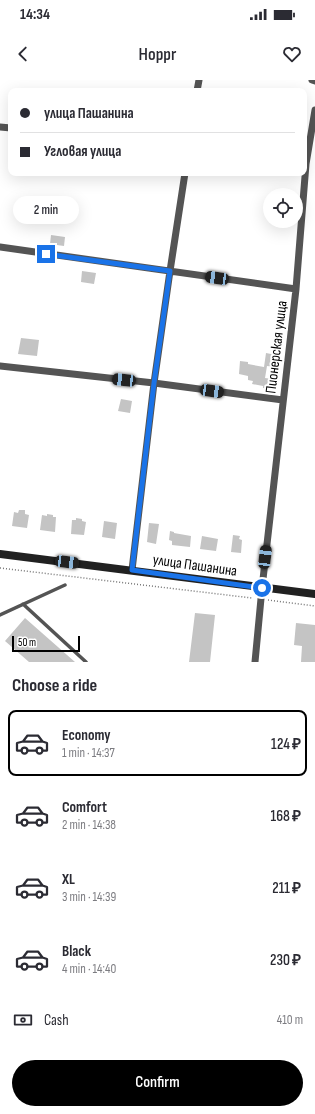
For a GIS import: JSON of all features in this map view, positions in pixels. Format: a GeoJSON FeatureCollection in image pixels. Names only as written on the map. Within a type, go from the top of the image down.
{"type":"FeatureCollection","features":[{"type":"Feature","properties":{"kind":"main road","name":"улица Пашанина"},"geometry":{"type":"LineString","coordinates":[[0,554],[315,594]]}},
{"type":"Feature","properties":{"kind":"street","name":"Пионерская улица"},"geometry":{"type":"LineString","coordinates":[[307,153],[315,110]]}},
{"type":"Feature","properties":{"kind":"street"},"geometry":{"type":"LineString","coordinates":[[132,570],[154,383],[185,176]]}},
{"type":"Feature","properties":{"kind":"street","name":"Пионерская улица"},"geometry":{"type":"LineString","coordinates":[[255,662],[296,289],[304,176]]}},
{"type":"Feature","properties":{"kind":"street"},"geometry":{"type":"LineString","coordinates":[[0,247],[296,289]]}},
{"type":"Feature","properties":{"kind":"street"},"geometry":{"type":"LineString","coordinates":[[0,366],[154,383],[283,400]]}},
{"type":"Feature","properties":{"kind":"lane"},"geometry":{"type":"LineString","coordinates":[[0,615],[65,585]]}},
{"type":"Feature","properties":{"kind":"lane"},"geometry":{"type":"LineString","coordinates":[[23,604],[86,662]]}},
{"type":"Feature","properties":{"kind":"path"},"geometry":{"type":"LineString","coordinates":[[0,568],[315,606]]}},
{"type":"Feature","properties":{"kind":"building"},"geometry":{"type":"Polygon","coordinates":[[[51,235],[65,237],[64,246],[50,244],[51,235]]]}},
{"type":"Feature","properties":{"kind":"building"},"geometry":{"type":"Polygon","coordinates":[[[82,271],[96,273],[94,284],[81,282],[82,271]]]}},
{"type":"Feature","properties":{"kind":"building"},"geometry":{"type":"Polygon","coordinates":[[[21,338],[39,340],[37,356],[18,354],[21,338]]]}},
{"type":"Feature","properties":{"kind":"building"},"geometry":{"type":"Polygon","coordinates":[[[266,353],[276,355],[275,367],[267,366],[265,378],[272,379],[271,389],[252,384],[253,381],[248,380],[248,376],[239,374],[240,361],[264,367],[266,353]]]}},
{"type":"Feature","properties":{"kind":"building"},"geometry":{"type":"Polygon","coordinates":[[[121,399],[132,401],[130,413],[118,411],[121,399]]]}},
{"type":"Feature","properties":{"kind":"building"},"geometry":{"type":"Polygon","coordinates":[[[19,510],[25,510],[25,514],[29,515],[27,528],[12,526],[14,512],[18,513],[19,510]]]}},
{"type":"Feature","properties":{"kind":"building"},"geometry":{"type":"Polygon","coordinates":[[[47,514],[56,517],[55,532],[40,530],[42,515],[47,516],[47,514]]]}},
{"type":"Feature","properties":{"kind":"building"},"geometry":{"type":"Polygon","coordinates":[[[76,518],[82,519],[82,521],[86,522],[84,535],[71,534],[72,520],[76,520],[76,518]]]}},
{"type":"Feature","properties":{"kind":"building"},"geometry":{"type":"Polygon","coordinates":[[[104,521],[117,523],[115,539],[102,537],[104,521]]]}},
{"type":"Feature","properties":{"kind":"building"},"geometry":{"type":"Polygon","coordinates":[[[149,523],[159,524],[156,544],[147,542],[149,523]]]}},
{"type":"Feature","properties":{"kind":"building"},"geometry":{"type":"Polygon","coordinates":[[[170,531],[191,536],[190,547],[172,545],[172,541],[169,540],[170,531]]]}},
{"type":"Feature","properties":{"kind":"building"},"geometry":{"type":"Polygon","coordinates":[[[233,535],[240,536],[239,539],[242,540],[241,553],[231,552],[233,535]]]}},
{"type":"Feature","properties":{"kind":"building"},"geometry":{"type":"Polygon","coordinates":[[[202,536],[218,539],[216,551],[200,549],[202,536]]]}},
{"type":"Feature","properties":{"kind":"building"},"geometry":{"type":"Polygon","coordinates":[[[195,613],[215,615],[210,662],[189,662],[195,613]]]}},
{"type":"Feature","properties":{"kind":"building"},"geometry":{"type":"Polygon","coordinates":[[[25,618],[75,662],[29,662],[5,641],[25,618]]]}},
{"type":"Feature","properties":{"kind":"building"},"geometry":{"type":"Polygon","coordinates":[[[296,623],[315,625],[315,662],[301,662],[302,646],[294,645],[296,623]]]}},
{"type":"Feature","properties":{"kind":"route"},"geometry":{"type":"LineString","coordinates":[[46,254],[170,271],[154,383],[132,570],[262,588]]}}]}
